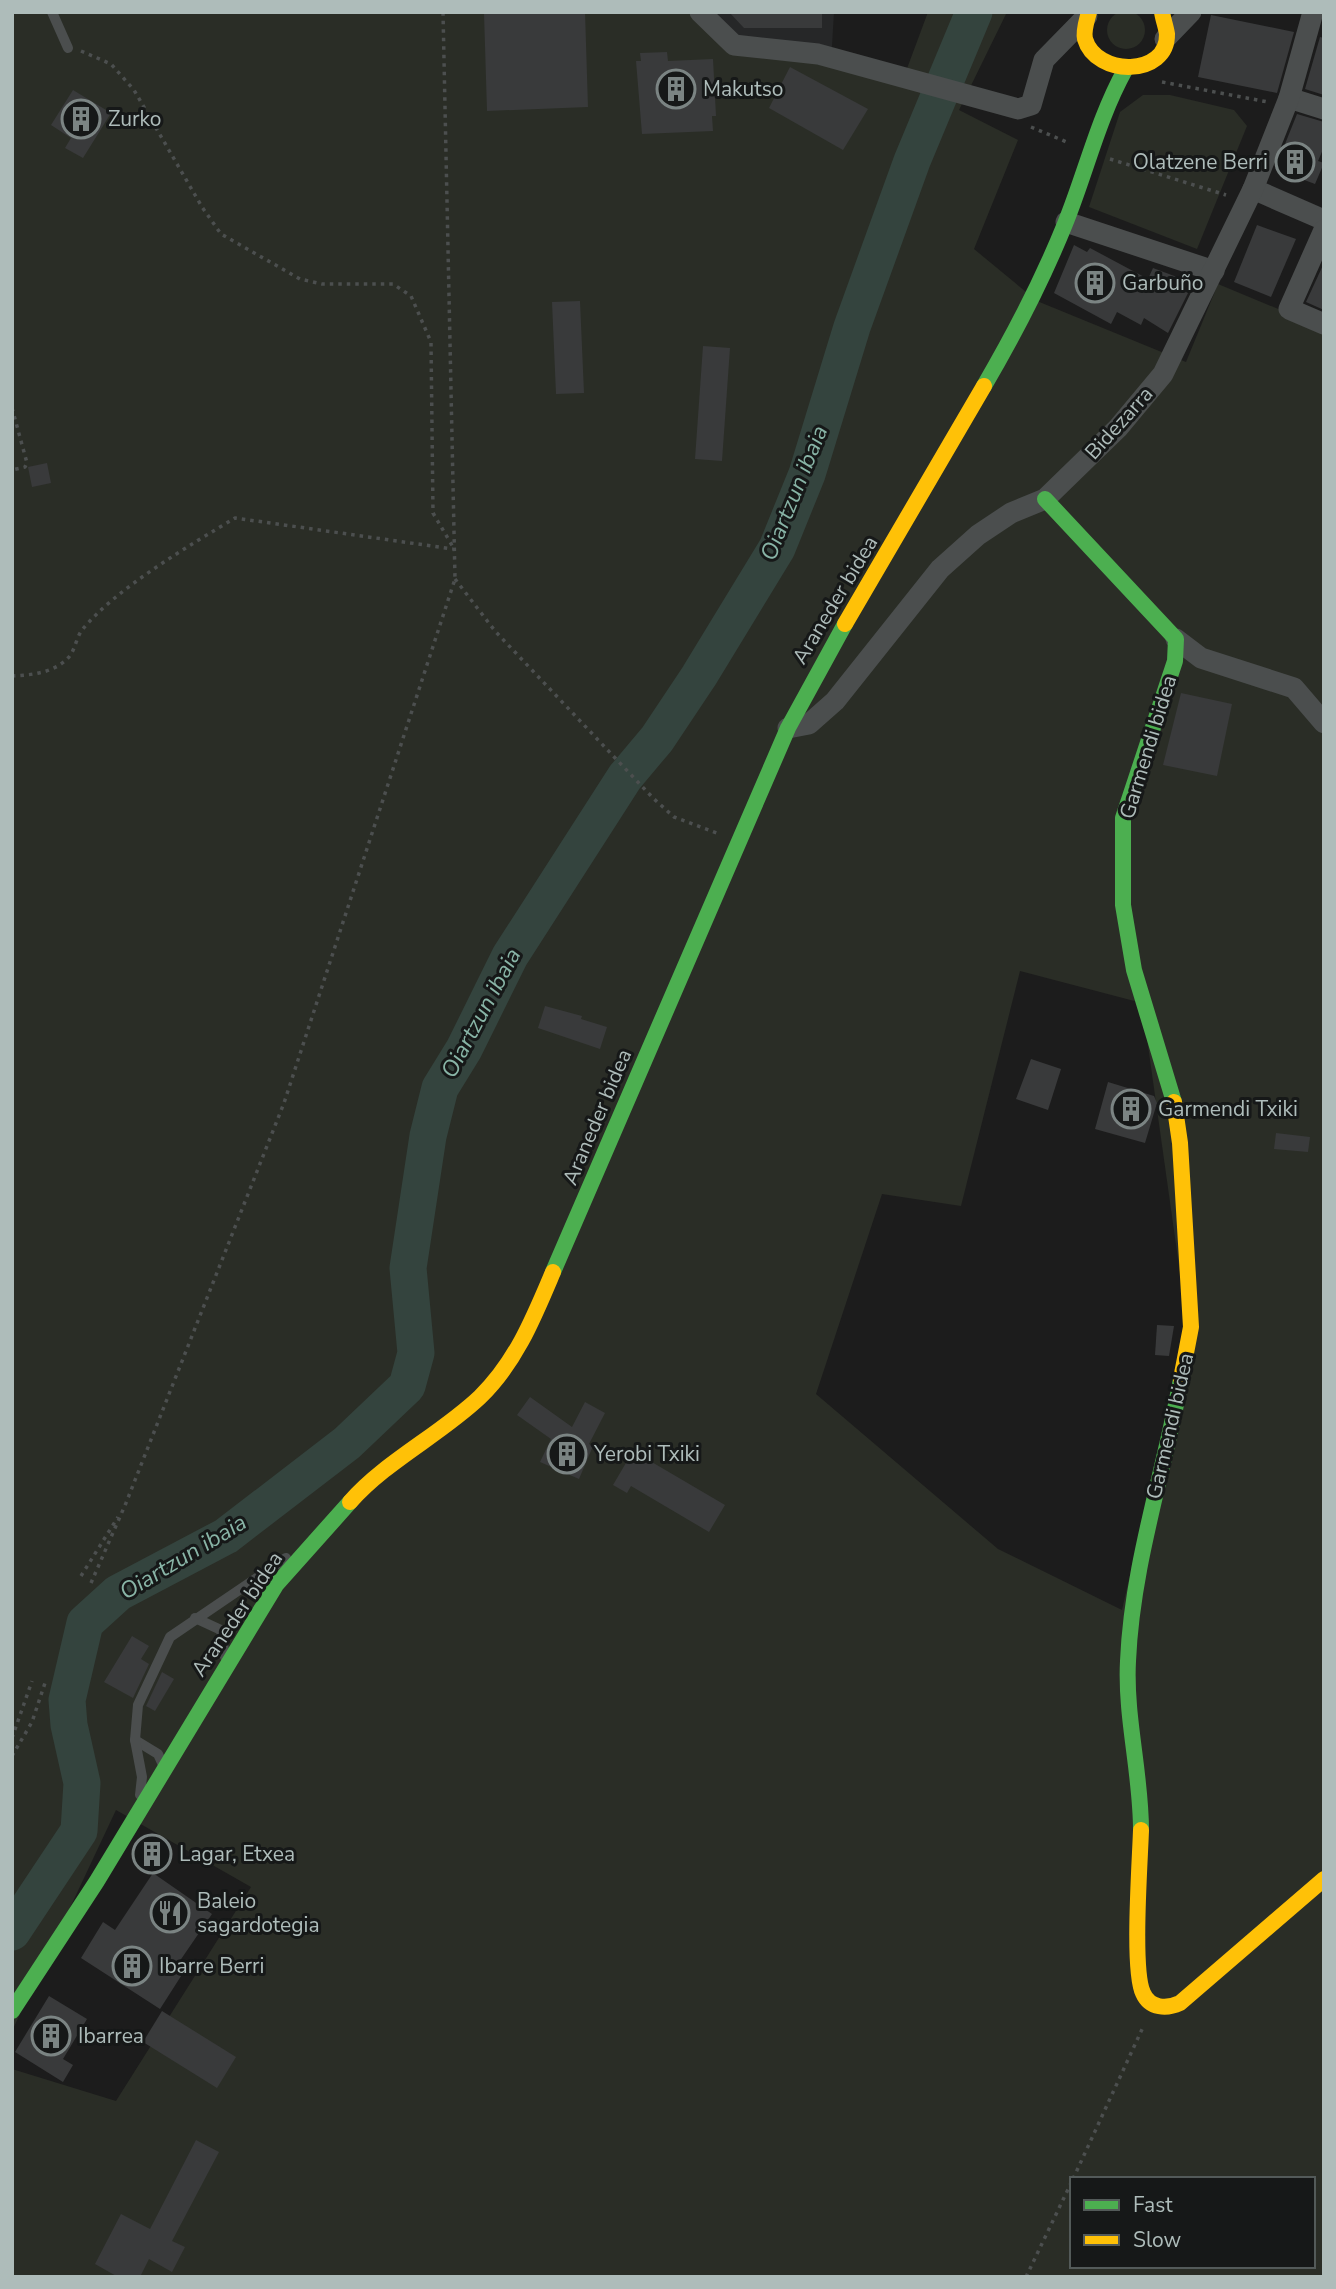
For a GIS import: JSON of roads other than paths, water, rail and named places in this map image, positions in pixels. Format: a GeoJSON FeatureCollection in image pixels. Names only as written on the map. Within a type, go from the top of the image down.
{"type":"FeatureCollection","features":[{"type":"Feature","properties":{"kind":"street"},"geometry":{"type":"LineString","coordinates":[[701,12],[734,45],[818,54],[908,77],[993,105],[1018,109],[1031,105],[1044,60],[1088,14]]}},
{"type":"Feature","properties":{"kind":"street"},"geometry":{"type":"LineString","coordinates":[[1055,47],[1095,65],[1125,70],[1146,65],[1161,49],[1165,39],[1167,29],[1163,12]]}},
{"type":"Feature","properties":{"kind":"street"},"geometry":{"type":"LineString","coordinates":[[1165,39],[1191,12]]}},
{"type":"Feature","properties":{"kind":"street","name":"Araneder bidea"},"geometry":{"type":"LineString","coordinates":[[1088,14],[1085,27],[1095,65],[1098,155]]}},
{"type":"Feature","properties":{"kind":"street","name":"Bidezarra"},"geometry":{"type":"LineString","coordinates":[[788,728],[809,724],[835,701],[940,569],[978,535],[1011,513],[1045,499],[1118,428],[1163,374],[1250,196],[1289,98],[1310,14]]}},
{"type":"Feature","properties":{"kind":"street","name":"Araneder bidea"},"geometry":{"type":"LineString","coordinates":[[12,2011],[137,1814],[276,1585],[355,1496],[480,1398],[506,1367],[526,1335],[788,728],[813,678],[1027,312],[1098,155],[1108,100],[1125,70]]}},
{"type":"Feature","properties":{"kind":"street"},"geometry":{"type":"LineString","coordinates":[[1289,98],[1324,109]]}},
{"type":"Feature","properties":{"kind":"street"},"geometry":{"type":"LineString","coordinates":[[1250,196],[1324,220]]}},
{"type":"Feature","properties":{"kind":"street"},"geometry":{"type":"LineString","coordinates":[[1066,222],[1214,271]]}},
{"type":"Feature","properties":{"kind":"street"},"geometry":{"type":"LineString","coordinates":[[1324,230],[1289,309],[1324,324]]}},
{"type":"Feature","properties":{"kind":"street","name":"Garmendi bidea"},"geometry":{"type":"LineString","coordinates":[[1045,499],[1176,639],[1201,658],[1294,688],[1324,723]]}},
{"type":"Feature","properties":{"kind":"street","name":"Garmendi bidea"},"geometry":{"type":"LineString","coordinates":[[1176,639],[1175,661],[1123,818],[1121,863],[1123,905],[1134,970],[1174,1102],[1181,1143],[1191,1327],[1174,1425],[1141,1559],[1129,1659],[1128,1692],[1141,1810],[1139,1965],[1143,1994],[1154,2005],[1169,2008],[1180,2003],[1324,1879]]}},
{"type":"Feature","properties":{"kind":"lane"},"geometry":{"type":"LineString","coordinates":[[52,12],[68,48]]}},
{"type":"Feature","properties":{"kind":"lane"},"geometry":{"type":"LineString","coordinates":[[137,1814],[142,1777],[135,1740],[138,1705],[170,1637],[317,1537]]}},
{"type":"Feature","properties":{"kind":"lane"},"geometry":{"type":"LineString","coordinates":[[195,1619],[221,1630],[227,1663]]}},
{"type":"Feature","properties":{"kind":"lane"},"geometry":{"type":"LineString","coordinates":[[135,1740],[158,1754],[164,1768]]}},
{"type":"Feature","properties":{"kind":"waterway","name":"Oiartzun ibaia"},"geometry":{"type":"LineString","coordinates":[[12,1932],[79,1831],[82,1783],[69,1725],[67,1700],[85,1623],[118,1593],[226,1536],[347,1443],[407,1386],[416,1353],[408,1268],[428,1136],[440,1088],[464,1049],[510,956],[625,777],[657,739],[699,676],[777,548],[807,474],[852,327],[912,161],[974,12]]}},
{"type":"Feature","properties":{"kind":"place","name":"Makutso"},"geometry":{"type":"Point","coordinates":[676,89]}},
{"type":"Feature","properties":{"kind":"place","name":"Zurko"},"geometry":{"type":"Point","coordinates":[81,119]}},
{"type":"Feature","properties":{"kind":"place","name":"Olatzene Berri"},"geometry":{"type":"Point","coordinates":[1295,162]}},
{"type":"Feature","properties":{"kind":"place","name":"Garbuño"},"geometry":{"type":"Point","coordinates":[1095,283]}},
{"type":"Feature","properties":{"kind":"place","name":"Garmendi Txiki"},"geometry":{"type":"Point","coordinates":[1131,1109]}},
{"type":"Feature","properties":{"kind":"place","name":"Yerobi Txiki"},"geometry":{"type":"Point","coordinates":[567,1454]}},
{"type":"Feature","properties":{"kind":"place","name":"Lagar, Etxea"},"geometry":{"type":"Point","coordinates":[152,1854]}},
{"type":"Feature","properties":{"kind":"place","name":"Baleio sagardotegia"},"geometry":{"type":"Point","coordinates":[170,1913]}},
{"type":"Feature","properties":{"kind":"place","name":"Ibarre Berri"},"geometry":{"type":"Point","coordinates":[132,1966]}},
{"type":"Feature","properties":{"kind":"place","name":"Ibarrea"},"geometry":{"type":"Point","coordinates":[51,2036]}}]}
